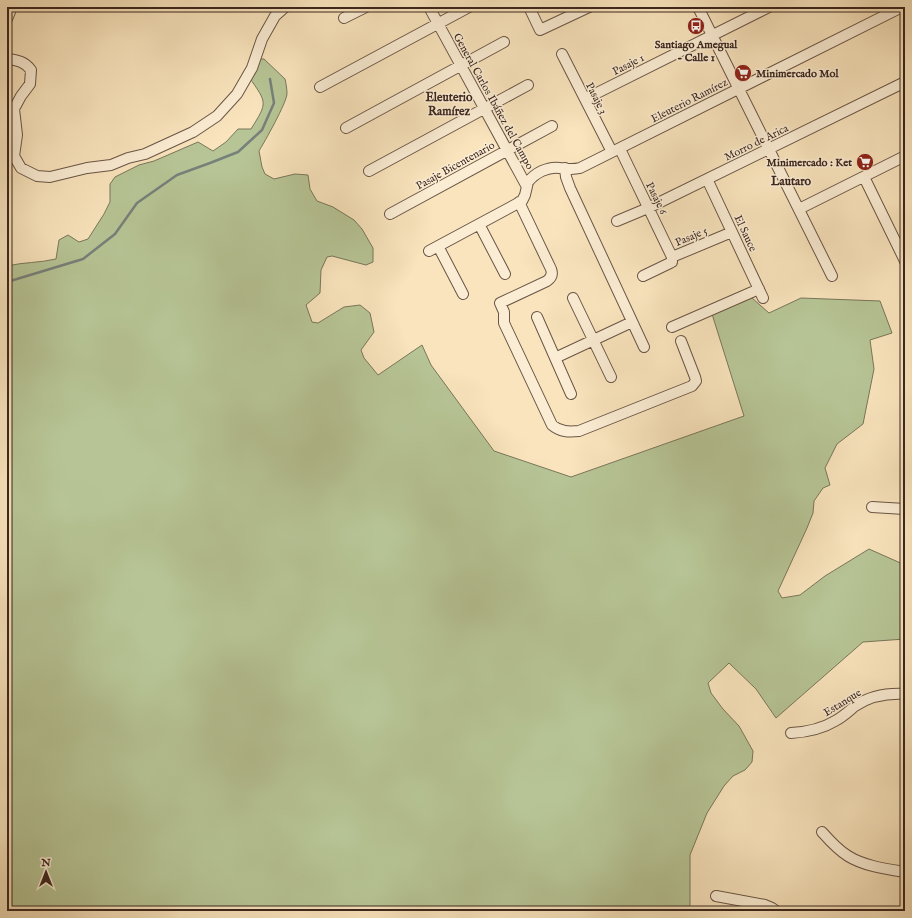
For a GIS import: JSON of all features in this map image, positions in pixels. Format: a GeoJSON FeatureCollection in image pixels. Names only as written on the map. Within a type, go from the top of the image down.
{"type":"FeatureCollection","features":[{"type":"Feature","properties":{"kind":"street"},"geometry":{"type":"LineString","coordinates":[[7,18],[12,7]]}},
{"type":"Feature","properties":{"kind":"street"},"geometry":{"type":"LineString","coordinates":[[7,59],[17,60],[26,64],[31,70],[30,84],[14,109],[17,135],[14,156],[21,168],[37,176],[50,177],[87,168],[111,165],[128,158],[145,154],[193,132],[217,116],[237,94],[252,68],[262,39],[275,16],[285,7]]}},
{"type":"Feature","properties":{"kind":"street"},"geometry":{"type":"LineString","coordinates":[[344,18],[366,7]]}},
{"type":"Feature","properties":{"kind":"street","name":"General Carlos Ibáñez del Campo"},"geometry":{"type":"LineString","coordinates":[[429,7],[526,185]]}},
{"type":"Feature","properties":{"kind":"street"},"geometry":{"type":"LineString","coordinates":[[320,87],[469,7]]}},
{"type":"Feature","properties":{"kind":"street"},"geometry":{"type":"LineString","coordinates":[[529,7],[540,30],[572,10],[589,7]]}},
{"type":"Feature","properties":{"kind":"street"},"geometry":{"type":"LineString","coordinates":[[698,7],[832,276]]}},
{"type":"Feature","properties":{"kind":"street","name":"Pasaje 1"},"geometry":{"type":"LineString","coordinates":[[585,99],[769,7]]}},
{"type":"Feature","properties":{"kind":"street","name":"Eleuterio Ramírez"},"geometry":{"type":"LineString","coordinates":[[519,202],[525,195],[526,185],[530,179],[546,169],[552,167],[572,170],[580,168],[902,7]]}},
{"type":"Feature","properties":{"kind":"street"},"geometry":{"type":"LineString","coordinates":[[346,128],[504,42]]}},
{"type":"Feature","properties":{"kind":"street","name":"Pasaje 3"},"geometry":{"type":"LineString","coordinates":[[562,54],[585,99],[616,150]]}},
{"type":"Feature","properties":{"kind":"street","name":"Morro de Arica"},"geometry":{"type":"LineString","coordinates":[[617,221],[648,208],[905,82]]}},
{"type":"Feature","properties":{"kind":"street"},"geometry":{"type":"LineString","coordinates":[[369,172],[528,85]]}},
{"type":"Feature","properties":{"kind":"street","name":"Pasaje Bicentenario"},"geometry":{"type":"LineString","coordinates":[[390,214],[552,126]]}},
{"type":"Feature","properties":{"kind":"street","name":"Pasaje 6"},"geometry":{"type":"LineString","coordinates":[[616,150],[648,208],[672,257]]}},
{"type":"Feature","properties":{"kind":"street"},"geometry":{"type":"LineString","coordinates":[[799,209],[905,156]]}},
{"type":"Feature","properties":{"kind":"street"},"geometry":{"type":"LineString","coordinates":[[566,168],[566,177],[570,188],[644,347]]}},
{"type":"Feature","properties":{"kind":"street"},"geometry":{"type":"LineString","coordinates":[[864,177],[905,261]]}},
{"type":"Feature","properties":{"kind":"street","name":"El Sauce"},"geometry":{"type":"LineString","coordinates":[[672,327],[761,293],[707,179]]}},
{"type":"Feature","properties":{"kind":"street"},"geometry":{"type":"LineString","coordinates":[[463,294],[433,249],[519,202],[552,274],[547,281],[500,303],[504,312],[504,323],[549,421],[556,428],[564,431],[573,432],[585,429],[692,386],[696,381],[681,341]]}},
{"type":"Feature","properties":{"kind":"street"},"geometry":{"type":"LineString","coordinates":[[479,224],[505,274]]}},
{"type":"Feature","properties":{"kind":"street","name":"Pasaje 5"},"geometry":{"type":"LineString","coordinates":[[643,276],[672,262],[672,257],[732,232]]}},
{"type":"Feature","properties":{"kind":"street"},"geometry":{"type":"LineString","coordinates":[[573,298],[611,377]]}},
{"type":"Feature","properties":{"kind":"street"},"geometry":{"type":"LineString","coordinates":[[537,317],[571,394]]}},
{"type":"Feature","properties":{"kind":"street"},"geometry":{"type":"LineString","coordinates":[[555,358],[632,322]]}},
{"type":"Feature","properties":{"kind":"street"},"geometry":{"type":"LineString","coordinates":[[872,506],[905,509]]}},
{"type":"Feature","properties":{"kind":"street","name":"Estanque"},"geometry":{"type":"LineString","coordinates":[[791,733],[807,732],[823,727],[863,702],[879,695],[905,694]]}},
{"type":"Feature","properties":{"kind":"street"},"geometry":{"type":"LineString","coordinates":[[822,832],[848,856],[860,862],[905,872]]}},
{"type":"Feature","properties":{"kind":"street"},"geometry":{"type":"LineString","coordinates":[[716,896],[765,905],[776,911]]}},
{"type":"Feature","properties":{"kind":"green space"},"geometry":{"type":"Polygon","coordinates":[[[259,59],[264,59],[285,79],[287,92],[286,99],[279,114],[259,151],[265,174],[274,179],[295,174],[308,175],[310,189],[317,201],[333,207],[354,220],[362,229],[373,248],[373,262],[366,265],[332,256],[327,257],[321,270],[320,293],[306,305],[312,322],[318,323],[344,307],[360,305],[370,313],[374,332],[361,350],[364,358],[378,375],[422,345],[431,365],[494,451],[571,477],[744,416],[712,314],[752,298],[769,313],[801,298],[880,301],[892,333],[870,340],[874,369],[863,424],[837,444],[825,468],[830,485],[823,488],[814,501],[813,513],[807,528],[778,591],[782,598],[800,595],[825,576],[869,549],[905,565],[905,639],[863,642],[776,718],[756,689],[729,663],[708,683],[711,693],[723,709],[739,726],[753,751],[752,762],[745,770],[733,776],[724,786],[707,813],[690,855],[690,911],[7,911],[7,266],[56,259],[59,240],[68,235],[79,242],[88,239],[110,202],[110,184],[115,177],[139,165],[154,161],[198,142],[213,151],[226,142],[238,129],[251,129],[263,108],[262,98],[249,77],[259,59]]]}},
{"type":"Feature","properties":{"kind":"waterway"},"geometry":{"type":"LineString","coordinates":[[7,282],[83,259],[115,234],[137,203],[177,175],[238,152],[262,130],[274,103],[270,79]]}},
{"type":"Feature","properties":{"kind":"place","name":"Santiago Amegual - Calle 1"},"geometry":{"type":"Point","coordinates":[696,26]}},
{"type":"Feature","properties":{"kind":"place","name":"Minimercado Mol"},"geometry":{"type":"Point","coordinates":[743,73]}},
{"type":"Feature","properties":{"kind":"place","name":"Minimercado : Ket"},"geometry":{"type":"Point","coordinates":[865,162]}},
{"type":"Feature","properties":{"kind":"district","name":"Eleuterio Ramírez"},"geometry":{"type":"Point","coordinates":[449,104]}},
{"type":"Feature","properties":{"kind":"district","name":"Lautaro"},"geometry":{"type":"Point","coordinates":[791,181]}}]}
